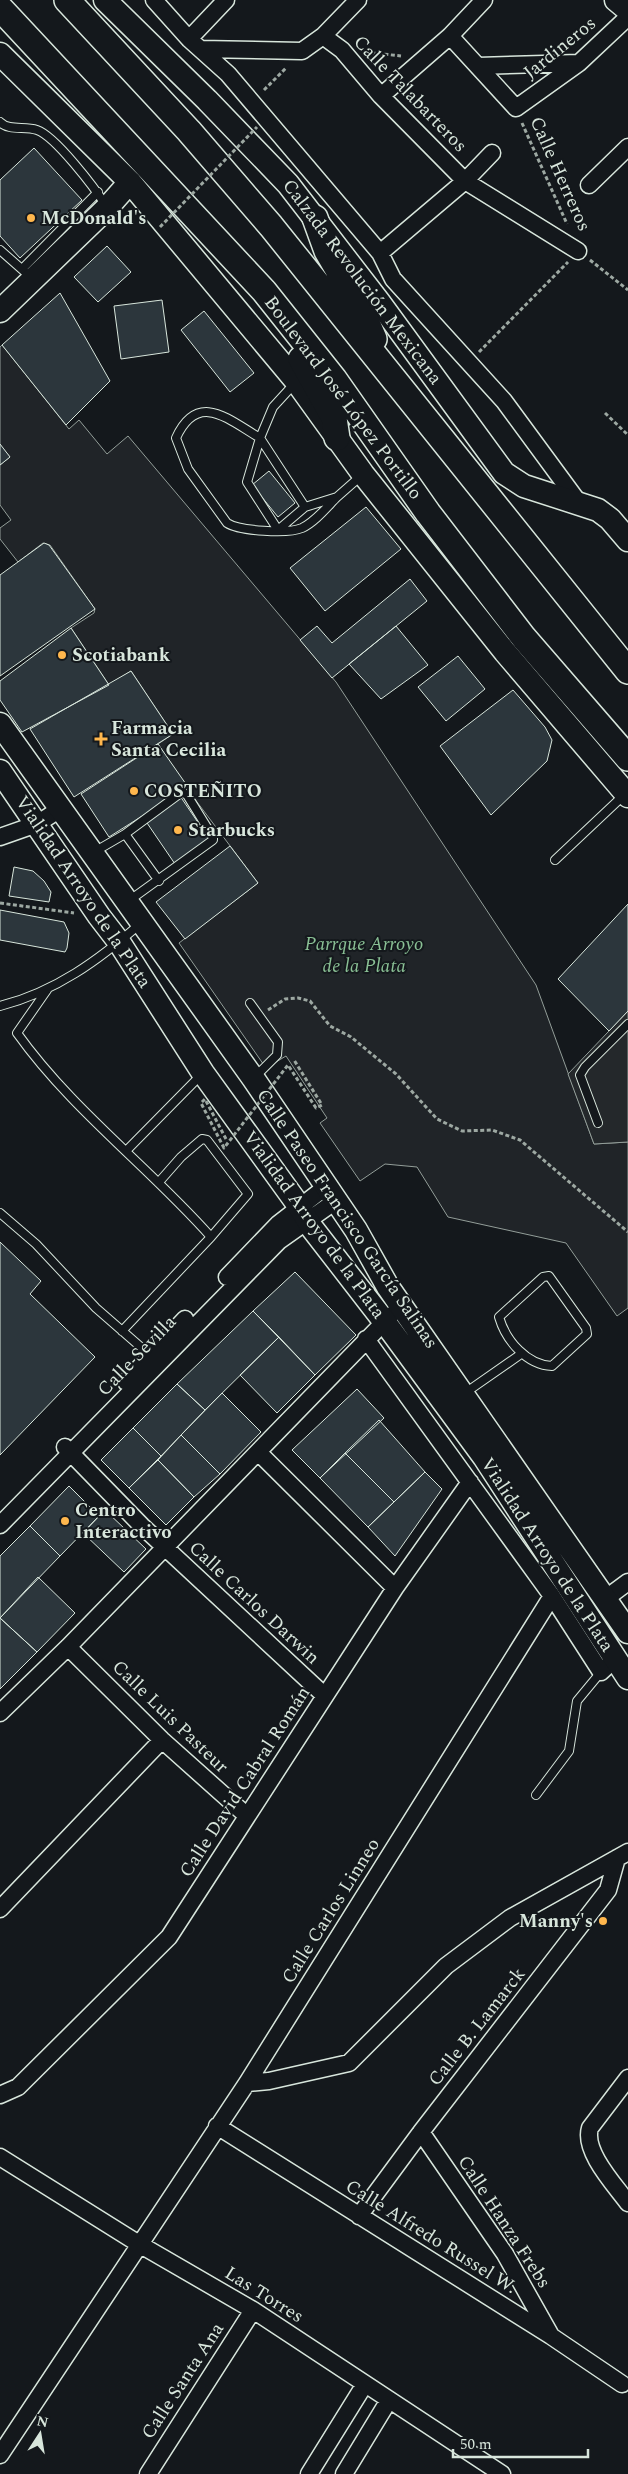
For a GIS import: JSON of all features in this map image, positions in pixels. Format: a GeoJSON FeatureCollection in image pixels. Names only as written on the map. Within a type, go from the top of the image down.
{"type":"FeatureCollection","features":[{"type":"Feature","properties":{"kind":"main road"},"geometry":{"type":"LineString","coordinates":[[66,0],[196,138],[283,240],[386,366],[457,460],[628,671]]}},
{"type":"Feature","properties":{"kind":"main road","name":"Calzada Revolución Mexicana"},"geometry":{"type":"LineString","coordinates":[[105,0],[214,107],[288,184],[379,302],[504,473],[524,486],[598,510],[610,519],[628,540]]}},
{"type":"Feature","properties":{"kind":"main road"},"geometry":{"type":"LineString","coordinates":[[616,0],[628,10]]}},
{"type":"Feature","properties":{"kind":"main road","name":"Boulevard José López Portillo"},"geometry":{"type":"LineString","coordinates":[[0,8],[264,291],[334,379],[428,513],[524,638],[628,758]]}},
{"type":"Feature","properties":{"kind":"main road"},"geometry":{"type":"LineString","coordinates":[[0,54],[130,182],[296,381],[363,474],[505,652],[627,795]]}},
{"type":"Feature","properties":{"kind":"main road"},"geometry":{"type":"LineString","coordinates":[[0,311],[27,273],[102,200],[130,182]]}},
{"type":"Feature","properties":{"kind":"main road"},"geometry":{"type":"LineString","coordinates":[[315,218],[327,251],[361,309],[386,366]]}},
{"type":"Feature","properties":{"kind":"main road"},"geometry":{"type":"LineString","coordinates":[[264,291],[328,404],[334,418],[337,438]]}},
{"type":"Feature","properties":{"kind":"main road","name":"Calle Paseo Francisco García Salinas"},"geometry":{"type":"LineString","coordinates":[[0,724],[253,1078],[332,1193],[401,1306],[455,1400],[628,1632]]}},
{"type":"Feature","properties":{"kind":"main road","name":"Vialidad Arroyo de la Plata"},"geometry":{"type":"LineString","coordinates":[[0,772],[119,942],[203,1073],[304,1214],[384,1321],[455,1400],[484,1457],[608,1665],[628,1678]]}},
{"type":"Feature","properties":{"kind":"street"},"geometry":{"type":"LineString","coordinates":[[154,0],[195,44],[228,74],[380,253],[393,279],[504,401],[579,503]]}},
{"type":"Feature","properties":{"kind":"street"},"geometry":{"type":"LineString","coordinates":[[195,44],[226,0]]}},
{"type":"Feature","properties":{"kind":"street"},"geometry":{"type":"LineString","coordinates":[[195,44],[302,51],[323,36],[358,0]]}},
{"type":"Feature","properties":{"kind":"street"},"geometry":{"type":"LineString","coordinates":[[381,96],[450,36],[484,0]]}},
{"type":"Feature","properties":{"kind":"street","name":"Jardineros"},"geometry":{"type":"LineString","coordinates":[[516,108],[579,63],[628,17]]}},
{"type":"Feature","properties":{"kind":"street","name":"Calle Talabarteros"},"geometry":{"type":"LineString","coordinates":[[323,36],[342,50],[381,96],[465,181],[578,250]]}},
{"type":"Feature","properties":{"kind":"street"},"geometry":{"type":"LineString","coordinates":[[450,36],[516,108]]}},
{"type":"Feature","properties":{"kind":"street"},"geometry":{"type":"LineString","coordinates":[[478,66],[579,63]]}},
{"type":"Feature","properties":{"kind":"street"},"geometry":{"type":"LineString","coordinates":[[589,185],[628,147]]}},
{"type":"Feature","properties":{"kind":"street"},"geometry":{"type":"LineString","coordinates":[[380,253],[465,181],[492,153]]}},
{"type":"Feature","properties":{"kind":"street"},"geometry":{"type":"LineString","coordinates":[[0,837],[36,824],[60,809]]}},
{"type":"Feature","properties":{"kind":"street","name":"Calle Sevilla"},"geometry":{"type":"LineString","coordinates":[[0,1525],[278,1224],[304,1214],[332,1193]]}},
{"type":"Feature","properties":{"kind":"street"},"geometry":{"type":"LineString","coordinates":[[0,1713],[68,1647],[366,1339],[401,1306]]}},
{"type":"Feature","properties":{"kind":"street"},"geometry":{"type":"LineString","coordinates":[[366,1339],[552,1596],[608,1665]]}},
{"type":"Feature","properties":{"kind":"street","name":"Calle Sevilla"},"geometry":{"type":"LineString","coordinates":[[0,1510],[68,1450]]}},
{"type":"Feature","properties":{"kind":"street","name":"Calle Carlos Darwin"},"geometry":{"type":"LineString","coordinates":[[68,1450],[166,1547],[325,1696]]}},
{"type":"Feature","properties":{"kind":"street"},"geometry":{"type":"LineString","coordinates":[[258,1452],[394,1588]]}},
{"type":"Feature","properties":{"kind":"street","name":"Calle David Cabral Román"},"geometry":{"type":"LineString","coordinates":[[0,2095],[18,2087],[169,1937],[394,1588],[470,1482]]}},
{"type":"Feature","properties":{"kind":"street"},"geometry":{"type":"LineString","coordinates":[[605,1599],[628,1582]]}},
{"type":"Feature","properties":{"kind":"street","name":"Calle Carlos Linneo"},"geometry":{"type":"LineString","coordinates":[[0,2455],[217,2126],[247,2084],[552,1596]]}},
{"type":"Feature","properties":{"kind":"street","name":"Calle Luis Pasteur"},"geometry":{"type":"LineString","coordinates":[[68,1647],[162,1740],[246,1816]]}},
{"type":"Feature","properties":{"kind":"street"},"geometry":{"type":"LineString","coordinates":[[0,1908],[162,1740]]}},
{"type":"Feature","properties":{"kind":"street"},"geometry":{"type":"LineString","coordinates":[[247,2084],[269,2082],[349,2063],[446,1966],[510,1918],[623,1855]]}},
{"type":"Feature","properties":{"kind":"street","name":"Calle B. Lamarck"},"geometry":{"type":"LineString","coordinates":[[359,2216],[421,2132],[608,1890],[623,1855]]}},
{"type":"Feature","properties":{"kind":"street"},"geometry":{"type":"LineString","coordinates":[[628,2078],[590,2128],[588,2135],[590,2149],[628,2203]]}},
{"type":"Feature","properties":{"kind":"street","name":"Calle Alfredo Russel W."},"geometry":{"type":"LineString","coordinates":[[217,2126],[551,2336],[622,2384]]}},
{"type":"Feature","properties":{"kind":"street","name":"Calle Hanza Frebs"},"geometry":{"type":"LineString","coordinates":[[421,2132],[505,2254],[551,2336]]}},
{"type":"Feature","properties":{"kind":"street","name":"Las Torres"},"geometry":{"type":"LineString","coordinates":[[0,2157],[139,2244],[253,2310],[502,2474]]}},
{"type":"Feature","properties":{"kind":"street","name":"Calle Santa Ana"},"geometry":{"type":"LineString","coordinates":[[148,2474],[253,2310]]}},
{"type":"Feature","properties":{"kind":"street"},"geometry":{"type":"LineString","coordinates":[[309,2474],[365,2384]]}},
{"type":"Feature","properties":{"kind":"street"},"geometry":{"type":"LineString","coordinates":[[344,2474],[389,2400]]}},
{"type":"Feature","properties":{"kind":"lane"},"geometry":{"type":"LineString","coordinates":[[0,122],[5,126],[38,130],[51,139],[102,200]]}},
{"type":"Feature","properties":{"kind":"lane"},"geometry":{"type":"LineString","coordinates":[[0,250],[27,273]]}},
{"type":"Feature","properties":{"kind":"lane"},"geometry":{"type":"LineString","coordinates":[[278,530],[247,482],[260,438],[273,407],[296,381]]}},
{"type":"Feature","properties":{"kind":"lane"},"geometry":{"type":"LineString","coordinates":[[305,508],[260,438],[214,412],[200,411],[182,425],[176,438],[188,469],[226,523],[235,528],[293,531],[304,527],[363,474]]}},
{"type":"Feature","properties":{"kind":"lane"},"geometry":{"type":"LineString","coordinates":[[278,530],[305,508],[337,497]]}},
{"type":"Feature","properties":{"kind":"lane"},"geometry":{"type":"LineString","coordinates":[[93,852],[125,834],[182,792],[187,794],[214,837],[213,840],[128,902]]}},
{"type":"Feature","properties":{"kind":"lane"},"geometry":{"type":"LineString","coordinates":[[555,860],[627,795]]}},
{"type":"Feature","properties":{"kind":"lane"},"geometry":{"type":"LineString","coordinates":[[125,834],[158,881]]}},
{"type":"Feature","properties":{"kind":"lane"},"geometry":{"type":"LineString","coordinates":[[0,1006],[47,990],[74,976],[142,922]]}},
{"type":"Feature","properties":{"kind":"lane"},"geometry":{"type":"LineString","coordinates":[[47,990],[17,1033],[41,1065],[96,1124],[159,1182],[211,1237]]}},
{"type":"Feature","properties":{"kind":"lane"},"geometry":{"type":"LineString","coordinates":[[250,1004],[278,1042],[277,1055],[253,1078]]}},
{"type":"Feature","properties":{"kind":"lane"},"geometry":{"type":"LineString","coordinates":[[598,1123],[580,1075],[585,1066],[628,1024]]}},
{"type":"Feature","properties":{"kind":"lane"},"geometry":{"type":"LineString","coordinates":[[126,1151],[203,1073]]}},
{"type":"Feature","properties":{"kind":"lane"},"geometry":{"type":"LineString","coordinates":[[122,1331],[211,1237],[248,1194],[206,1140],[202,1139],[181,1157],[159,1182]]}},
{"type":"Feature","properties":{"kind":"lane"},"geometry":{"type":"LineString","coordinates":[[0,1213],[36,1244],[96,1308],[154,1359]]}},
{"type":"Feature","properties":{"kind":"lane"},"geometry":{"type":"LineString","coordinates":[[549,1276],[586,1328],[587,1334],[552,1366],[544,1366],[521,1354],[501,1325],[499,1317],[543,1278],[549,1276]]}},
{"type":"Feature","properties":{"kind":"lane"},"geometry":{"type":"LineString","coordinates":[[455,1400],[521,1354]]}},
{"type":"Feature","properties":{"kind":"lane"},"geometry":{"type":"LineString","coordinates":[[536,1796],[569,1751],[577,1701],[608,1665]]}},
{"type":"Feature","properties":{"kind":"path"},"geometry":{"type":"LineString","coordinates":[[342,50],[423,58]]}},
{"type":"Feature","properties":{"kind":"path"},"geometry":{"type":"LineString","coordinates":[[252,102],[302,51]]}},
{"type":"Feature","properties":{"kind":"path","name":"Calle Herreros"},"geometry":{"type":"LineString","coordinates":[[516,108],[578,250]]}},
{"type":"Feature","properties":{"kind":"path"},"geometry":{"type":"LineString","coordinates":[[160,227],[257,127]]}},
{"type":"Feature","properties":{"kind":"path"},"geometry":{"type":"LineString","coordinates":[[470,362],[578,250],[628,290]]}},
{"type":"Feature","properties":{"kind":"path"},"geometry":{"type":"LineString","coordinates":[[605,413],[628,435]]}},
{"type":"Feature","properties":{"kind":"path"},"geometry":{"type":"LineString","coordinates":[[0,903],[99,916]]}},
{"type":"Feature","properties":{"kind":"path"},"geometry":{"type":"LineString","coordinates":[[259,1015],[285,999],[298,998],[310,1001],[330,1026],[351,1037],[396,1074],[436,1119],[462,1131],[492,1130],[520,1140],[628,1232]]}},
{"type":"Feature","properties":{"kind":"path"},"geometry":{"type":"LineString","coordinates":[[226,1139],[205,1099],[201,1103],[224,1148],[288,1065],[316,1108],[322,1105],[294,1060]]}},
{"type":"Feature","properties":{"kind":"green space","name":"Parrque Arroyo de la Plata"},"geometry":{"type":"Polygon","coordinates":[[[2,345],[69,429],[79,420],[107,454],[128,436],[336,682],[536,985],[594,1144],[628,1142],[628,1308],[617,1316],[566,1243],[448,1217],[417,1167],[385,1164],[360,1181],[320,1123],[327,1118],[286,1056],[266,1068],[179,943],[258,883],[191,794],[158,744],[173,734],[131,671],[109,685],[71,628],[94,613],[95,609],[50,545],[43,543],[18,562],[0,539],[0,528],[11,520],[0,505],[0,465],[10,457],[0,445],[0,347],[2,345]]]}},
{"type":"Feature","properties":{"kind":"shaded area"},"geometry":{"type":"Polygon","coordinates":[[[628,1011],[628,1142],[594,1144],[568,1074],[628,1011]]]}},
{"type":"Feature","properties":{"kind":"building","name":"McDonald's"},"geometry":{"type":"Polygon","coordinates":[[[34,148],[82,200],[20,258],[0,236],[0,180],[34,148]]]}},
{"type":"Feature","properties":{"kind":"building"},"geometry":{"type":"Polygon","coordinates":[[[107,246],[131,272],[98,302],[74,277],[107,246]]]}},
{"type":"Feature","properties":{"kind":"building"},"geometry":{"type":"Polygon","coordinates":[[[60,293],[110,381],[66,425],[2,345],[60,293]]]}},
{"type":"Feature","properties":{"kind":"building"},"geometry":{"type":"Polygon","coordinates":[[[162,300],[169,352],[121,359],[114,306],[162,300]]]}},
{"type":"Feature","properties":{"kind":"building"},"geometry":{"type":"Polygon","coordinates":[[[204,311],[254,373],[230,392],[181,330],[204,311]]]}},
{"type":"Feature","properties":{"kind":"building"},"geometry":{"type":"Polygon","coordinates":[[[0,444],[10,457],[0,465],[0,444]]]}},
{"type":"Feature","properties":{"kind":"building"},"geometry":{"type":"Polygon","coordinates":[[[269,471],[295,503],[278,517],[252,485],[269,471]]]}},
{"type":"Feature","properties":{"kind":"building"},"geometry":{"type":"Polygon","coordinates":[[[366,507],[401,549],[325,611],[290,568],[366,507]]]}},
{"type":"Feature","properties":{"kind":"building"},"geometry":{"type":"Polygon","coordinates":[[[44,543],[49,545],[95,609],[0,676],[0,575],[44,543]]]}},
{"type":"Feature","properties":{"kind":"building"},"geometry":{"type":"Polygon","coordinates":[[[410,579],[427,601],[332,678],[300,640],[317,626],[332,643],[410,579]]]}},
{"type":"Feature","properties":{"kind":"building"},"geometry":{"type":"Polygon","coordinates":[[[396,626],[428,665],[381,699],[349,664],[396,626]]]}},
{"type":"Feature","properties":{"kind":"building","name":"Scotiabank"},"geometry":{"type":"Polygon","coordinates":[[[71,628],[109,685],[22,732],[0,700],[0,681],[71,628]]]}},
{"type":"Feature","properties":{"kind":"building"},"geometry":{"type":"Polygon","coordinates":[[[458,656],[485,689],[446,721],[418,687],[458,656]]]}},
{"type":"Feature","properties":{"kind":"building","name":"Farmacia Santa Cecilia"},"geometry":{"type":"Polygon","coordinates":[[[131,671],[173,734],[74,797],[30,729],[131,671]]]}},
{"type":"Feature","properties":{"kind":"building"},"geometry":{"type":"Polygon","coordinates":[[[513,690],[545,727],[552,740],[547,761],[491,815],[440,746],[513,690]]]}},
{"type":"Feature","properties":{"kind":"building","name":"COSTEÑITO"},"geometry":{"type":"Polygon","coordinates":[[[158,744],[188,787],[109,837],[81,794],[158,744]]]}},
{"type":"Feature","properties":{"kind":"building","name":"Starbucks"},"geometry":{"type":"Polygon","coordinates":[[[180,796],[210,840],[175,864],[145,820],[180,796]]]}},
{"type":"Feature","properties":{"kind":"building"},"geometry":{"type":"Polygon","coordinates":[[[230,846],[258,883],[185,939],[156,902],[230,846]]]}},
{"type":"Feature","properties":{"kind":"building"},"geometry":{"type":"Polygon","coordinates":[[[14,867],[33,871],[44,881],[51,892],[49,902],[9,896],[14,867]]]}},
{"type":"Feature","properties":{"kind":"building"},"geometry":{"type":"Polygon","coordinates":[[[628,904],[628,1011],[609,1031],[558,979],[628,904]]]}},
{"type":"Feature","properties":{"kind":"building"},"geometry":{"type":"Polygon","coordinates":[[[0,910],[64,922],[69,933],[65,952],[0,940],[0,910]]]}},
{"type":"Feature","properties":{"kind":"building"},"geometry":{"type":"Polygon","coordinates":[[[0,1242],[41,1281],[30,1294],[95,1357],[0,1455],[0,1242]]]}},
{"type":"Feature","properties":{"kind":"building"},"geometry":{"type":"Polygon","coordinates":[[[295,1272],[356,1335],[315,1375],[253,1311],[295,1272]]]}},
{"type":"Feature","properties":{"kind":"building"},"geometry":{"type":"Polygon","coordinates":[[[253,1311],[279,1337],[205,1410],[177,1384],[253,1311]]]}},
{"type":"Feature","properties":{"kind":"building"},"geometry":{"type":"Polygon","coordinates":[[[279,1337],[315,1375],[277,1413],[240,1375],[279,1337]]]}},
{"type":"Feature","properties":{"kind":"building"},"geometry":{"type":"Polygon","coordinates":[[[177,1384],[205,1410],[161,1456],[133,1428],[177,1384]]]}},
{"type":"Feature","properties":{"kind":"building"},"geometry":{"type":"Polygon","coordinates":[[[357,1389],[384,1418],[320,1478],[292,1450],[357,1389]]]}},
{"type":"Feature","properties":{"kind":"building"},"geometry":{"type":"Polygon","coordinates":[[[222,1393],[261,1432],[220,1474],[181,1435],[222,1393]]]}},
{"type":"Feature","properties":{"kind":"building"},"geometry":{"type":"Polygon","coordinates":[[[379,1420],[425,1472],[394,1502],[345,1453],[379,1420]]]}},
{"type":"Feature","properties":{"kind":"building"},"geometry":{"type":"Polygon","coordinates":[[[133,1428],[161,1456],[129,1488],[101,1460],[133,1428]]]}},
{"type":"Feature","properties":{"kind":"building"},"geometry":{"type":"Polygon","coordinates":[[[181,1435],[220,1474],[194,1497],[158,1460],[181,1435]]]}},
{"type":"Feature","properties":{"kind":"building"},"geometry":{"type":"Polygon","coordinates":[[[345,1453],[394,1502],[368,1527],[320,1478],[345,1453]]]}},
{"type":"Feature","properties":{"kind":"building"},"geometry":{"type":"Polygon","coordinates":[[[158,1460],[194,1497],[166,1525],[129,1488],[158,1460]]]}},
{"type":"Feature","properties":{"kind":"building"},"geometry":{"type":"Polygon","coordinates":[[[425,1472],[442,1489],[395,1556],[368,1527],[425,1472]]]}},
{"type":"Feature","properties":{"kind":"building","name":"Centro Interactivo"},"geometry":{"type":"Polygon","coordinates":[[[69,1486],[99,1516],[60,1556],[30,1526],[69,1486]]]}},
{"type":"Feature","properties":{"kind":"building"},"geometry":{"type":"Polygon","coordinates":[[[105,1510],[146,1549],[124,1572],[83,1533],[105,1510]]]}},
{"type":"Feature","properties":{"kind":"building"},"geometry":{"type":"Polygon","coordinates":[[[30,1526],[60,1556],[0,1618],[0,1556],[30,1526]]]}},
{"type":"Feature","properties":{"kind":"building"},"geometry":{"type":"Polygon","coordinates":[[[38,1577],[75,1613],[37,1652],[0,1618],[38,1577]]]}},
{"type":"Feature","properties":{"kind":"building"},"geometry":{"type":"Polygon","coordinates":[[[0,1618],[37,1652],[0,1689],[0,1618]]]}},
{"type":"Feature","properties":{"kind":"place","name":"McDonald's"},"geometry":{"type":"Point","coordinates":[31,218]}},
{"type":"Feature","properties":{"kind":"place","name":"Scotiabank"},"geometry":{"type":"Point","coordinates":[62,655]}},
{"type":"Feature","properties":{"kind":"place","name":"Farmacia Santa Cecilia"},"geometry":{"type":"Point","coordinates":[101,739]}},
{"type":"Feature","properties":{"kind":"place","name":"COSTEÑITO"},"geometry":{"type":"Point","coordinates":[134,791]}},
{"type":"Feature","properties":{"kind":"place","name":"Starbucks"},"geometry":{"type":"Point","coordinates":[178,830]}},
{"type":"Feature","properties":{"kind":"place","name":"Centro Interactivo"},"geometry":{"type":"Point","coordinates":[65,1521]}},
{"type":"Feature","properties":{"kind":"place","name":"Manny's"},"geometry":{"type":"Point","coordinates":[603,1921]}}]}
